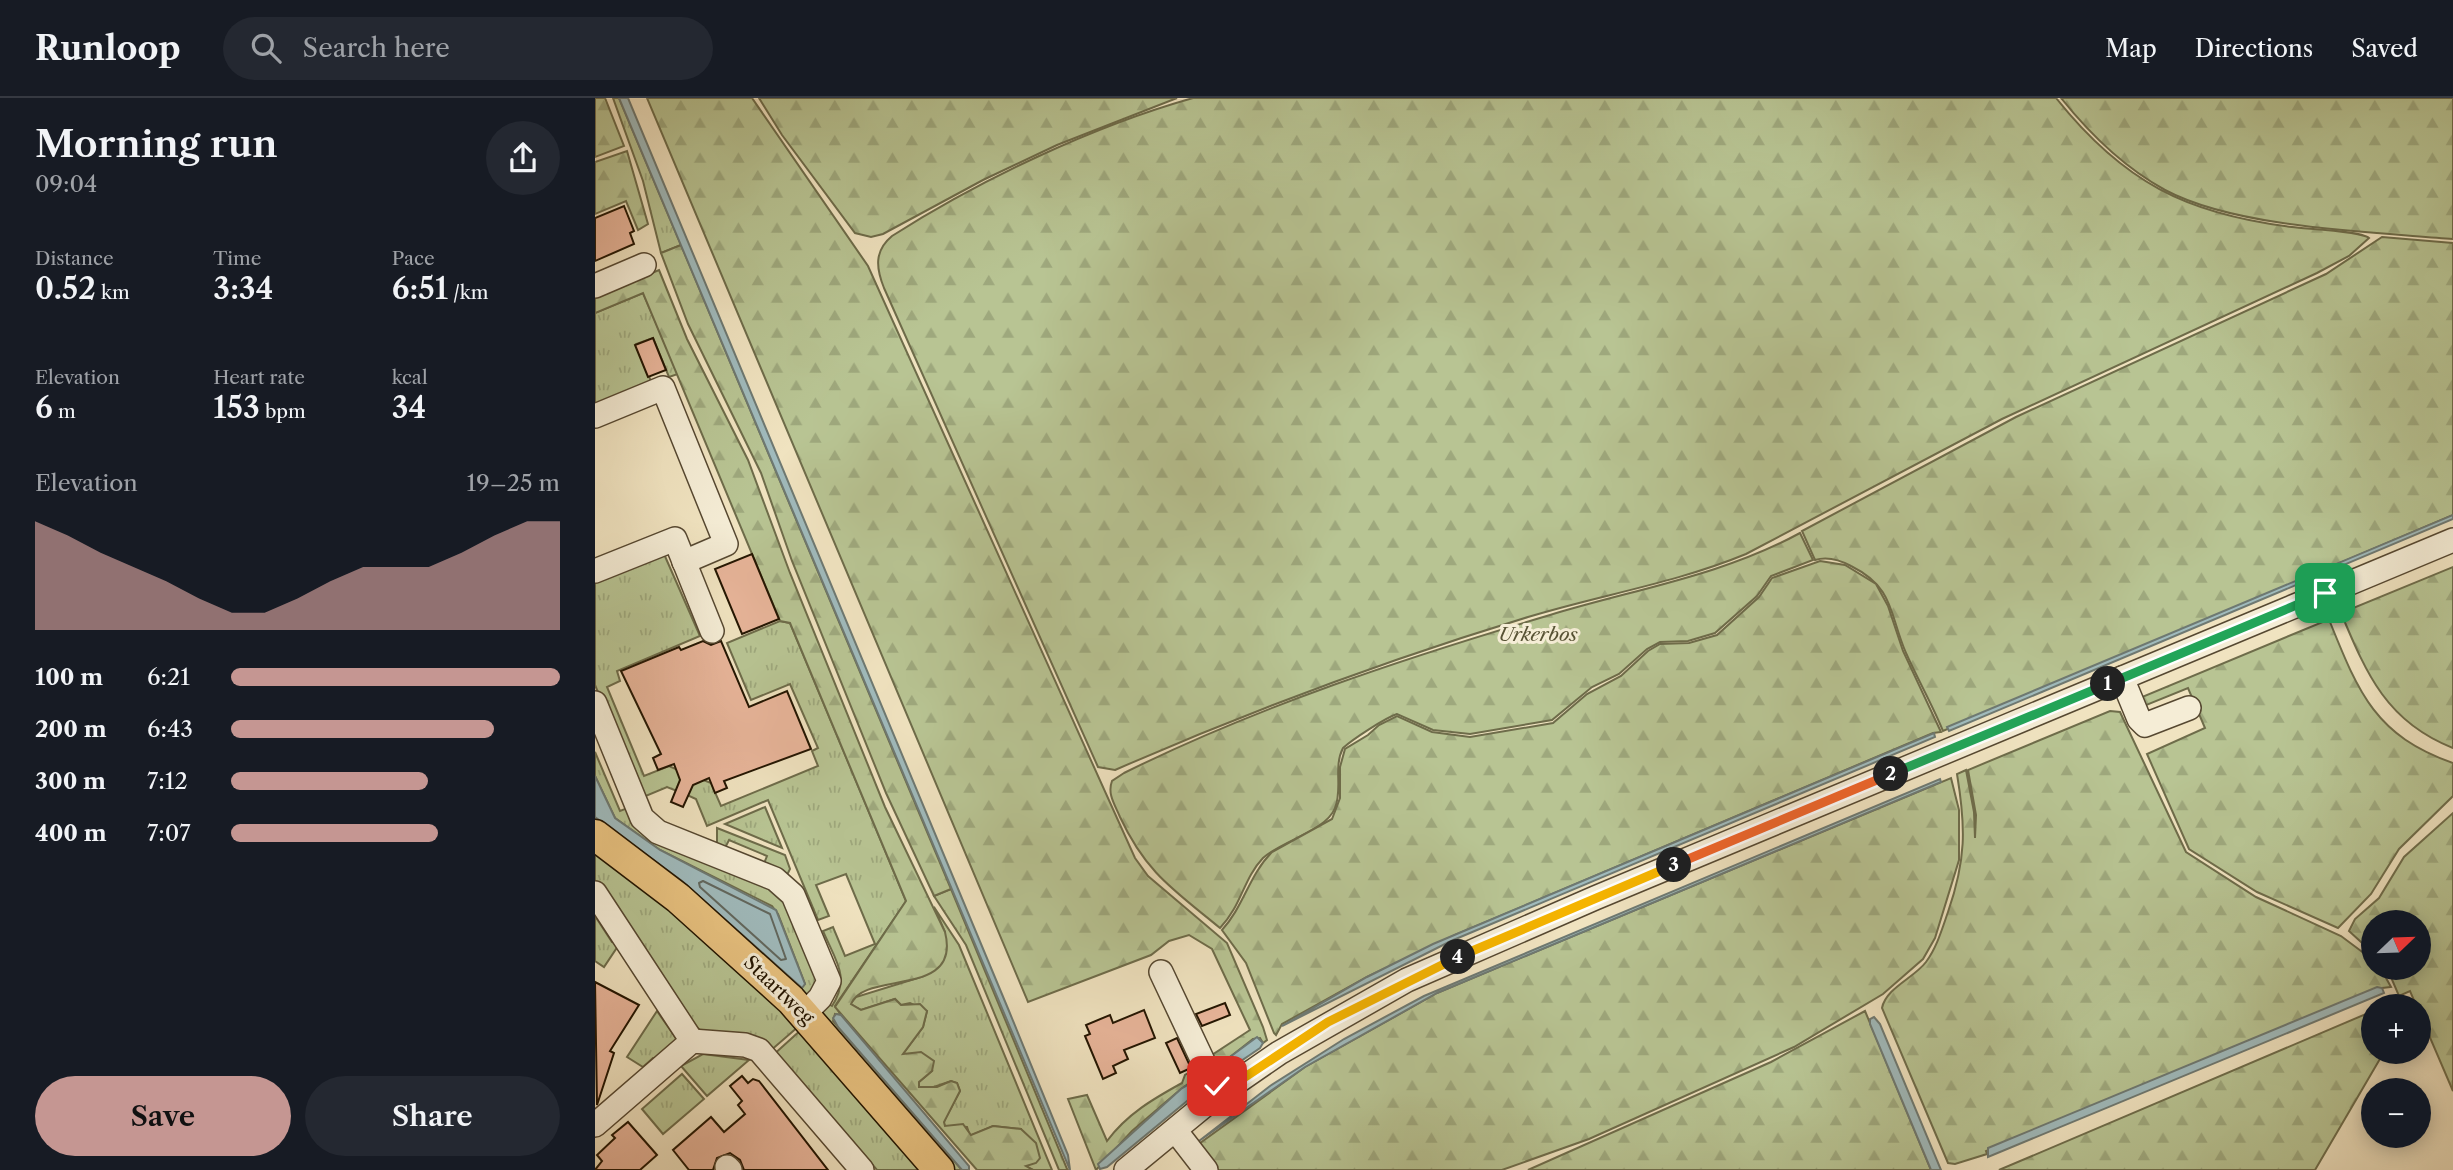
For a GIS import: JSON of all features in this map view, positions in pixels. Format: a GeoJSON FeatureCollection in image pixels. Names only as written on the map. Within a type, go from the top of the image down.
{"type":"FeatureCollection","features":[{"type":"Feature","properties":{"kind":"main road","name":"Staartweg"},"geometry":{"type":"LineString","coordinates":[[595,835],[715,930],[804,1014],[939,1170]]}},
{"type":"Feature","properties":{"kind":"street"},"geometry":{"type":"LineString","coordinates":[[595,286],[644,265]]}},
{"type":"Feature","properties":{"kind":"street"},"geometry":{"type":"LineString","coordinates":[[595,416],[663,388],[726,544],[684,562]]}},
{"type":"Feature","properties":{"kind":"street"},"geometry":{"type":"LineString","coordinates":[[595,571],[675,539],[712,631]]}},
{"type":"Feature","properties":{"kind":"street"},"geometry":{"type":"LineString","coordinates":[[1126,1170],[1221,1093],[1328,1022],[1424,972],[2453,540]]}},
{"type":"Feature","properties":{"kind":"street"},"geometry":{"type":"LineString","coordinates":[[2122,678],[2144,725],[2189,708]]}},
{"type":"Feature","properties":{"kind":"street"},"geometry":{"type":"LineString","coordinates":[[595,703],[642,818],[658,832],[775,879],[790,890],[829,981],[820,998],[804,1014]]}},
{"type":"Feature","properties":{"kind":"street"},"geometry":{"type":"LineString","coordinates":[[595,893],[692,1041]]}},
{"type":"Feature","properties":{"kind":"street"},"geometry":{"type":"LineString","coordinates":[[1161,972],[1210,1076],[1221,1093]]}},
{"type":"Feature","properties":{"kind":"street"},"geometry":{"type":"LineString","coordinates":[[595,1125],[692,1041],[745,1045],[759,1051],[862,1170]]}},
{"type":"Feature","properties":{"kind":"street"},"geometry":{"type":"LineString","coordinates":[[1175,1130],[1206,1170]]}},
{"type":"Feature","properties":{"kind":"green space"},"geometry":{"type":"Polygon","coordinates":[[[595,98],[605,98],[624,146],[595,157],[595,98]]]}},
{"type":"Feature","properties":{"kind":"green space"},"geometry":{"type":"Polygon","coordinates":[[[613,98],[619,98],[681,245],[661,253],[643,181],[613,98]]]}},
{"type":"Feature","properties":{"kind":"green space"},"geometry":{"type":"Polygon","coordinates":[[[647,98],[752,98],[868,266],[1135,858],[1148,876],[1227,943],[1263,1027],[1267,1040],[1263,1043],[1260,1038],[1253,1039],[1216,1068],[1212,1055],[1250,1030],[1212,949],[1189,935],[1169,941],[1151,955],[1028,1002],[647,98]]]}},
{"type":"Feature","properties":{"kind":"green space"},"geometry":{"type":"Polygon","coordinates":[[[759,98],[1177,98],[1057,145],[983,180],[883,234],[871,237],[855,233],[782,135],[759,98]]]}},
{"type":"Feature","properties":{"kind":"green space"},"geometry":{"type":"Polygon","coordinates":[[[1193,98],[2056,98],[2106,152],[2159,189],[2188,203],[2254,221],[2345,232],[2369,238],[2349,256],[2317,273],[2002,419],[1746,554],[1693,573],[1555,609],[1423,651],[1268,707],[1115,770],[1098,767],[884,288],[878,260],[882,248],[892,236],[1000,175],[1077,139],[1193,98]]]}},
{"type":"Feature","properties":{"kind":"green space"},"geometry":{"type":"Polygon","coordinates":[[[2061,98],[2453,98],[2453,239],[2305,226],[2228,213],[2194,203],[2165,190],[2122,160],[2083,124],[2061,98]]]}},
{"type":"Feature","properties":{"kind":"green space"},"geometry":{"type":"Polygon","coordinates":[[[627,151],[648,224],[638,230],[626,201],[595,214],[595,162],[627,151]]]}},
{"type":"Feature","properties":{"kind":"green space"},"geometry":{"type":"Polygon","coordinates":[[[2382,237],[2453,243],[2453,515],[1943,731],[1906,653],[1889,603],[1876,583],[1838,560],[1815,560],[1802,531],[2016,417],[2326,274],[2382,237]]]}},
{"type":"Feature","properties":{"kind":"green space"},"geometry":{"type":"Polygon","coordinates":[[[681,245],[951,889],[934,896],[886,793],[792,561],[761,473],[688,324],[661,253],[681,245]]]}},
{"type":"Feature","properties":{"kind":"green space"},"geometry":{"type":"Polygon","coordinates":[[[659,270],[687,339],[748,460],[790,573],[885,807],[945,932],[946,953],[939,967],[926,975],[859,994],[851,1004],[861,1010],[895,999],[901,1005],[920,1004],[927,1011],[923,1027],[903,1054],[921,1052],[934,1061],[932,1071],[919,1082],[919,1087],[937,1087],[951,1081],[957,1083],[960,1091],[944,1122],[945,1126],[963,1124],[971,1135],[993,1126],[1021,1129],[1036,1143],[1040,1158],[1036,1163],[1026,1166],[1033,1170],[977,1170],[835,1007],[906,901],[790,623],[780,621],[643,293],[595,313],[595,297],[659,270]]]}},
{"type":"Feature","properties":{"kind":"green space"},"geometry":{"type":"Polygon","coordinates":[[[643,293],[678,374],[669,377],[653,338],[636,344],[652,384],[595,407],[595,313],[643,293]]]}},
{"type":"Feature","properties":{"kind":"green space","name":"Urkerbos"},"geometry":{"type":"Polygon","coordinates":[[[1800,533],[1813,560],[1771,576],[1757,596],[1715,633],[1688,641],[1660,642],[1647,649],[1619,674],[1592,687],[1552,720],[1470,734],[1433,730],[1397,714],[1361,734],[1343,748],[1340,755],[1337,801],[1330,816],[1263,858],[1220,928],[1151,867],[1130,836],[1114,804],[1110,790],[1112,781],[1124,773],[1280,705],[1387,666],[1496,631],[1709,571],[1770,548],[1800,533]]]}},
{"type":"Feature","properties":{"kind":"green space"},"geometry":{"type":"Polygon","coordinates":[[[664,554],[700,636],[617,671],[620,681],[607,687],[644,776],[669,766],[678,770],[681,782],[677,791],[667,787],[641,798],[595,685],[595,576],[664,554]]]}},
{"type":"Feature","properties":{"kind":"green space"},"geometry":{"type":"Polygon","coordinates":[[[1820,561],[1845,565],[1876,584],[1888,606],[1903,651],[1941,732],[1933,733],[1455,935],[1367,977],[1282,1024],[1276,1035],[1274,1033],[1246,963],[1222,930],[1272,852],[1332,819],[1340,798],[1340,767],[1345,749],[1397,716],[1432,732],[1470,737],[1553,723],[1587,694],[1621,676],[1648,651],[1660,644],[1689,643],[1717,635],[1759,597],[1772,578],[1820,561]]]}},
{"type":"Feature","properties":{"kind":"green space"},"geometry":{"type":"Polygon","coordinates":[[[2453,567],[2453,748],[2411,725],[2395,710],[2370,676],[2341,613],[2453,567]]]}},
{"type":"Feature","properties":{"kind":"green space"},"geometry":{"type":"Polygon","coordinates":[[[780,621],[790,623],[906,901],[835,1006],[841,1015],[835,1014],[833,1021],[962,1170],[951,1170],[823,1023],[822,1012],[827,1003],[832,1006],[838,996],[841,977],[823,931],[833,927],[845,956],[875,944],[846,874],[816,885],[829,916],[818,920],[768,800],[707,826],[696,799],[687,795],[691,786],[701,779],[711,783],[721,806],[818,766],[812,751],[818,748],[790,684],[751,700],[727,643],[780,621]]]}},
{"type":"Feature","properties":{"kind":"green space"},"geometry":{"type":"Polygon","coordinates":[[[2325,621],[2330,622],[2361,691],[2388,726],[2405,740],[2453,763],[2453,796],[2399,849],[2371,894],[2338,928],[2257,892],[2189,849],[2147,754],[2205,728],[2188,688],[2144,706],[2142,697],[2325,621]]]}},
{"type":"Feature","properties":{"kind":"green space"},"geometry":{"type":"Polygon","coordinates":[[[2110,711],[2120,712],[2186,852],[2256,897],[2341,936],[2361,951],[2361,980],[2387,980],[2391,987],[2361,994],[2361,997],[1986,1151],[1987,1154],[1955,1164],[1948,1163],[1882,1008],[1889,995],[1926,962],[1948,912],[1963,844],[1957,774],[1966,770],[1974,812],[1975,838],[1976,815],[1968,770],[2110,711]]]}},
{"type":"Feature","properties":{"kind":"green space"},"geometry":{"type":"Polygon","coordinates":[[[595,752],[620,811],[630,807],[777,888],[821,978],[807,997],[595,827],[595,817],[682,881],[801,987],[805,984],[778,914],[772,906],[660,850],[615,818],[595,776],[595,752]]]}},
{"type":"Feature","properties":{"kind":"green space"},"geometry":{"type":"Polygon","coordinates":[[[1951,778],[1959,810],[1959,860],[1935,938],[1923,959],[1883,994],[1794,1047],[1589,1139],[1502,1170],[1215,1170],[1196,1146],[1305,1067],[1437,993],[1951,778]]]}},
{"type":"Feature","properties":{"kind":"green space"},"geometry":{"type":"Polygon","coordinates":[[[765,807],[782,848],[725,824],[765,807]]]}},
{"type":"Feature","properties":{"kind":"green space"},"geometry":{"type":"Polygon","coordinates":[[[2453,813],[2453,1091],[2431,1040],[2431,994],[2411,994],[2410,991],[2398,994],[2392,980],[2431,980],[2431,910],[2365,910],[2379,898],[2404,857],[2453,813]]]}},
{"type":"Feature","properties":{"kind":"green space"},"geometry":{"type":"Polygon","coordinates":[[[717,828],[785,855],[790,869],[787,875],[763,866],[767,856],[729,840],[724,850],[717,847],[717,828]]]}},
{"type":"Feature","properties":{"kind":"green space"},"geometry":{"type":"Polygon","coordinates":[[[595,843],[799,1026],[769,1052],[707,1035],[693,1025],[595,883],[595,843]]]}},
{"type":"Feature","properties":{"kind":"green space"},"geometry":{"type":"Polygon","coordinates":[[[951,889],[1068,1170],[1059,1170],[966,945],[934,896],[951,889]]]}},
{"type":"Feature","properties":{"kind":"green space"},"geometry":{"type":"Polygon","coordinates":[[[934,907],[959,945],[1052,1170],[1033,1170],[1025,1166],[1030,1163],[1021,1129],[993,1126],[970,1136],[967,1127],[945,1126],[943,1123],[960,1091],[957,1083],[951,1081],[928,1089],[918,1087],[919,1082],[932,1071],[903,1054],[923,1027],[927,1011],[910,1003],[901,1005],[895,999],[861,1010],[850,1004],[856,997],[924,976],[942,963],[945,932],[934,907]]]}},
{"type":"Feature","properties":{"kind":"green space"},"geometry":{"type":"Polygon","coordinates":[[[2361,914],[2361,942],[2349,931],[2361,914]]]}},
{"type":"Feature","properties":{"kind":"green space"},"geometry":{"type":"Polygon","coordinates":[[[595,916],[612,942],[620,943],[604,967],[595,961],[595,916]]]}},
{"type":"Feature","properties":{"kind":"green space"},"geometry":{"type":"Polygon","coordinates":[[[657,1011],[678,1041],[660,1059],[653,1058],[643,1067],[627,1057],[657,1011]]]}},
{"type":"Feature","properties":{"kind":"green space"},"geometry":{"type":"Polygon","coordinates":[[[1865,1011],[1931,1170],[1528,1170],[1771,1062],[1865,1011]]]}},
{"type":"Feature","properties":{"kind":"green space"},"geometry":{"type":"Polygon","coordinates":[[[2361,1016],[2361,1064],[2377,1064],[2369,1078],[2361,1078],[2361,1091],[2315,1170],[1999,1170],[2361,1016]]]}},
{"type":"Feature","properties":{"kind":"green space"},"geometry":{"type":"Polygon","coordinates":[[[802,1029],[928,1170],[877,1170],[790,1069],[783,1069],[772,1056],[802,1029]]]}},
{"type":"Feature","properties":{"kind":"green space"},"geometry":{"type":"Polygon","coordinates":[[[703,1054],[749,1060],[707,1096],[681,1066],[703,1054]]]}},
{"type":"Feature","properties":{"kind":"green space"},"geometry":{"type":"Polygon","coordinates":[[[1192,1071],[1206,1078],[1195,1079],[1181,1089],[1132,1131],[1096,1170],[1068,1099],[1087,1095],[1107,1141],[1132,1115],[1182,1083],[1185,1075],[1192,1071]]]}},
{"type":"Feature","properties":{"kind":"green space"},"geometry":{"type":"Polygon","coordinates":[[[682,1074],[704,1099],[663,1134],[642,1109],[682,1074]]]}},
{"type":"Feature","properties":{"kind":"water"},"geometry":{"type":"Polygon","coordinates":[[[619,98],[628,98],[1009,1011],[1068,1155],[1070,1170],[619,98]]]}},
{"type":"Feature","properties":{"kind":"water"},"geometry":{"type":"Polygon","coordinates":[[[2453,515],[2453,519],[1949,731],[1947,727],[2453,515]]]}},
{"type":"Feature","properties":{"kind":"water"},"geometry":{"type":"Polygon","coordinates":[[[1934,733],[1935,737],[1451,941],[1282,1026],[1367,977],[1433,944],[1934,733]]]}},
{"type":"Feature","properties":{"kind":"water"},"geometry":{"type":"Polygon","coordinates":[[[595,776],[615,818],[660,850],[776,910],[805,984],[802,988],[682,881],[595,817],[595,776]]]}},
{"type":"Feature","properties":{"kind":"water"},"geometry":{"type":"Polygon","coordinates":[[[1940,779],[1941,782],[1437,993],[1305,1067],[1199,1141],[1270,1086],[1344,1039],[1424,996],[1940,779]]]}},
{"type":"Feature","properties":{"kind":"water"},"geometry":{"type":"Polygon","coordinates":[[[2377,987],[2382,988],[2384,993],[2361,994],[2361,1003],[1988,1157],[1988,1148],[2377,987]]]}},
{"type":"Feature","properties":{"kind":"water"},"geometry":{"type":"Polygon","coordinates":[[[836,1014],[841,1015],[969,1166],[969,1170],[962,1170],[838,1027],[833,1018],[836,1014]]]}},
{"type":"Feature","properties":{"kind":"water"},"geometry":{"type":"Polygon","coordinates":[[[1874,1017],[1880,1024],[1941,1170],[1931,1170],[1870,1024],[1870,1019],[1874,1017]]]}},
{"type":"Feature","properties":{"kind":"water"},"geometry":{"type":"Polygon","coordinates":[[[1257,1037],[1263,1043],[1260,1048],[1222,1074],[1215,1068],[1257,1037]]]}},
{"type":"Feature","properties":{"kind":"water"},"geometry":{"type":"Polygon","coordinates":[[[1199,1078],[1204,1087],[1107,1167],[1100,1169],[1098,1164],[1181,1089],[1199,1078]]]}},
{"type":"Feature","properties":{"kind":"building"},"geometry":{"type":"Polygon","coordinates":[[[624,206],[634,231],[630,233],[634,244],[595,261],[595,218],[624,206]]]}},
{"type":"Feature","properties":{"kind":"building"},"geometry":{"type":"Polygon","coordinates":[[[653,338],[666,370],[648,377],[635,345],[653,338]]]}},
{"type":"Feature","properties":{"kind":"building"},"geometry":{"type":"Polygon","coordinates":[[[752,554],[779,619],[742,634],[715,569],[752,554]]]}},
{"type":"Feature","properties":{"kind":"building"},"geometry":{"type":"Polygon","coordinates":[[[703,641],[711,645],[721,641],[749,707],[787,691],[811,749],[724,781],[727,788],[715,793],[709,778],[693,785],[683,807],[671,802],[680,780],[674,764],[658,770],[653,758],[661,754],[621,671],[679,647],[681,650],[703,641]]]}},
{"type":"Feature","properties":{"kind":"building"},"geometry":{"type":"Polygon","coordinates":[[[595,982],[639,1005],[610,1051],[614,1053],[597,1105],[595,982]]]}},
{"type":"Feature","properties":{"kind":"building"},"geometry":{"type":"Polygon","coordinates":[[[1225,1003],[1230,1015],[1202,1026],[1196,1014],[1225,1003]]]}},
{"type":"Feature","properties":{"kind":"building"},"geometry":{"type":"Polygon","coordinates":[[[1144,1010],[1155,1038],[1124,1050],[1128,1059],[1113,1066],[1116,1073],[1103,1079],[1085,1036],[1090,1034],[1086,1025],[1110,1015],[1113,1023],[1144,1010]]]}},
{"type":"Feature","properties":{"kind":"building"},"geometry":{"type":"Polygon","coordinates":[[[1177,1038],[1191,1068],[1180,1073],[1166,1043],[1177,1038]]]}},
{"type":"Feature","properties":{"kind":"building"},"geometry":{"type":"Polygon","coordinates":[[[742,1076],[748,1083],[753,1079],[759,1081],[828,1170],[744,1170],[740,1160],[730,1153],[717,1158],[713,1170],[689,1170],[673,1150],[711,1117],[724,1132],[745,1114],[738,1105],[742,1101],[730,1086],[742,1076]]]}},
{"type":"Feature","properties":{"kind":"building"},"geometry":{"type":"Polygon","coordinates":[[[628,1122],[657,1155],[640,1170],[595,1170],[602,1161],[597,1155],[615,1138],[612,1135],[628,1122]]]}},
{"type":"Feature","properties":{"kind":"route"},"geometry":{"type":"LineString","coordinates":[[1217,1086],[1221,1093],[1328,1022],[1407,980],[1467,953],[2325,593]]}}]}
